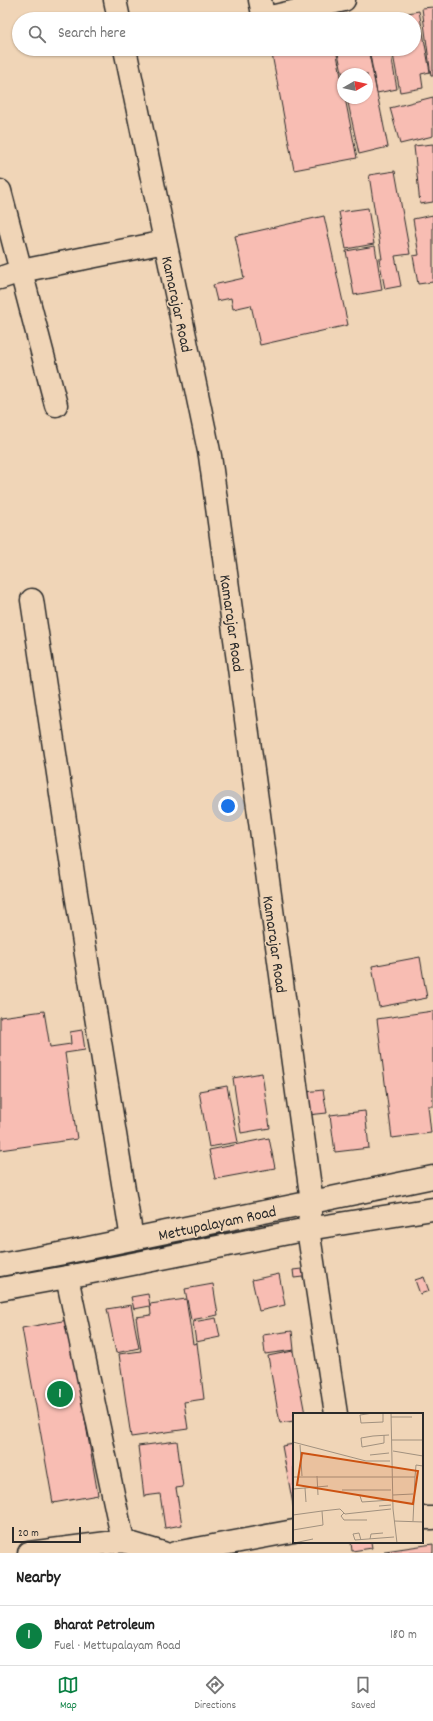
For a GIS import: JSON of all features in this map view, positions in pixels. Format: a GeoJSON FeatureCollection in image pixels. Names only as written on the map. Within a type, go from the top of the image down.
{"type":"FeatureCollection","features":[{"type":"Feature","properties":{"kind":"main road"},"geometry":{"type":"LineString","coordinates":[[115,0],[118,12]]}},
{"type":"Feature","properties":{"kind":"main road"},"geometry":{"type":"LineString","coordinates":[[260,0],[262,12]]}},
{"type":"Feature","properties":{"kind":"main road"},"geometry":{"type":"LineString","coordinates":[[293,12],[344,0]]}},
{"type":"Feature","properties":{"kind":"main road","name":"Kamarajar Road"},"geometry":{"type":"LineString","coordinates":[[129,56],[165,242],[210,456],[312,1202],[308,1229],[336,1413]]}},
{"type":"Feature","properties":{"kind":"main road"},"geometry":{"type":"LineString","coordinates":[[0,191],[56,405]]}},
{"type":"Feature","properties":{"kind":"main road"},"geometry":{"type":"LineString","coordinates":[[0,278],[21,271],[165,242]]}},
{"type":"Feature","properties":{"kind":"main road"},"geometry":{"type":"LineString","coordinates":[[32,600],[75,887],[132,1239]]}},
{"type":"Feature","properties":{"kind":"main road","name":"Mettupalayam Road"},"geometry":{"type":"LineString","coordinates":[[0,1265],[433,1177]]}},
{"type":"Feature","properties":{"kind":"main road","name":"Mettupalayam Road"},"geometry":{"type":"LineString","coordinates":[[0,1289],[308,1229],[433,1209]]}},
{"type":"Feature","properties":{"kind":"main road"},"geometry":{"type":"LineString","coordinates":[[67,1277],[123,1541]]}},
{"type":"Feature","properties":{"kind":"main road"},"geometry":{"type":"LineString","coordinates":[[175,1553],[293,1531]]}},
{"type":"Feature","properties":{"kind":"main road"},"geometry":{"type":"LineString","coordinates":[[29,1553],[123,1541],[163,1553]]}},
{"type":"Feature","properties":{"kind":"building"},"geometry":{"type":"Polygon","coordinates":[[[433,7],[433,76],[431,76],[422,8],[433,7]]]}},
{"type":"Feature","properties":{"kind":"building"},"geometry":{"type":"Polygon","coordinates":[[[421,22],[430,72],[421,74],[423,88],[400,92],[393,56],[421,56],[421,22]]]}},
{"type":"Feature","properties":{"kind":"building"},"geometry":{"type":"Polygon","coordinates":[[[272,56],[337,56],[340,68],[337,68],[337,104],[346,104],[357,158],[294,170],[272,56]]]}},
{"type":"Feature","properties":{"kind":"building"},"geometry":{"type":"Polygon","coordinates":[[[339,56],[369,56],[372,68],[341,68],[339,56]]]}},
{"type":"Feature","properties":{"kind":"building"},"geometry":{"type":"Polygon","coordinates":[[[370,56],[391,56],[397,89],[377,93],[370,56]]]}},
{"type":"Feature","properties":{"kind":"building"},"geometry":{"type":"Polygon","coordinates":[[[373,73],[388,147],[359,154],[348,104],[373,104],[373,73]]]}},
{"type":"Feature","properties":{"kind":"building"},"geometry":{"type":"Polygon","coordinates":[[[433,97],[433,136],[400,144],[390,108],[433,97]]]}},
{"type":"Feature","properties":{"kind":"building"},"geometry":{"type":"Polygon","coordinates":[[[433,144],[433,202],[420,204],[414,146],[433,144]]]}},
{"type":"Feature","properties":{"kind":"building"},"geometry":{"type":"Polygon","coordinates":[[[395,171],[410,254],[395,256],[401,286],[385,289],[379,259],[382,259],[369,175],[395,171]]]}},
{"type":"Feature","properties":{"kind":"building"},"geometry":{"type":"Polygon","coordinates":[[[368,208],[374,244],[346,249],[339,212],[368,208]]]}},
{"type":"Feature","properties":{"kind":"building"},"geometry":{"type":"Polygon","coordinates":[[[433,215],[433,282],[418,284],[413,256],[419,255],[413,219],[433,215]]]}},
{"type":"Feature","properties":{"kind":"building"},"geometry":{"type":"Polygon","coordinates":[[[324,216],[348,325],[260,345],[251,305],[233,309],[231,298],[217,301],[213,285],[244,278],[235,236],[324,216]]]}},
{"type":"Feature","properties":{"kind":"building"},"geometry":{"type":"Polygon","coordinates":[[[375,246],[382,290],[354,295],[346,251],[375,246]]]}},
{"type":"Feature","properties":{"kind":"building"},"geometry":{"type":"Polygon","coordinates":[[[420,957],[427,998],[379,1007],[372,966],[420,957]]]}},
{"type":"Feature","properties":{"kind":"building"},"geometry":{"type":"Polygon","coordinates":[[[44,1011],[50,1047],[71,1044],[70,1032],[82,1030],[85,1050],[65,1053],[77,1139],[0,1150],[0,1017],[44,1011]]]}},
{"type":"Feature","properties":{"kind":"building"},"geometry":{"type":"Polygon","coordinates":[[[433,1011],[433,1106],[428,1106],[431,1133],[392,1138],[377,1019],[433,1011]]]}},
{"type":"Feature","properties":{"kind":"building"},"geometry":{"type":"Polygon","coordinates":[[[262,1073],[270,1128],[241,1133],[233,1078],[262,1073]]]}},
{"type":"Feature","properties":{"kind":"building"},"geometry":{"type":"Polygon","coordinates":[[[227,1086],[238,1142],[209,1147],[199,1091],[227,1086]]]}},
{"type":"Feature","properties":{"kind":"building"},"geometry":{"type":"Polygon","coordinates":[[[323,1090],[327,1113],[308,1115],[305,1092],[323,1090]]]}},
{"type":"Feature","properties":{"kind":"building"},"geometry":{"type":"Polygon","coordinates":[[[365,1111],[369,1148],[335,1152],[330,1115],[365,1111]]]}},
{"type":"Feature","properties":{"kind":"building"},"geometry":{"type":"Polygon","coordinates":[[[269,1138],[275,1168],[215,1179],[209,1150],[269,1138]]]}},
{"type":"Feature","properties":{"kind":"building"},"geometry":{"type":"Polygon","coordinates":[[[310,1268],[311,1276],[294,1278],[293,1270],[310,1268]]]}},
{"type":"Feature","properties":{"kind":"building"},"geometry":{"type":"Polygon","coordinates":[[[279,1274],[285,1305],[259,1311],[252,1280],[279,1274]]]}},
{"type":"Feature","properties":{"kind":"building"},"geometry":{"type":"Polygon","coordinates":[[[424,1277],[429,1291],[420,1294],[415,1280],[424,1277]]]}},
{"type":"Feature","properties":{"kind":"building"},"geometry":{"type":"Polygon","coordinates":[[[213,1284],[218,1315],[191,1320],[185,1289],[213,1284]]]}},
{"type":"Feature","properties":{"kind":"building"},"geometry":{"type":"Polygon","coordinates":[[[148,1294],[150,1306],[134,1309],[131,1297],[148,1294]]]}},
{"type":"Feature","properties":{"kind":"building"},"geometry":{"type":"Polygon","coordinates":[[[186,1299],[193,1344],[197,1343],[204,1399],[184,1402],[188,1429],[131,1437],[119,1354],[141,1351],[136,1317],[151,1315],[150,1304],[186,1299]]]}},
{"type":"Feature","properties":{"kind":"building"},"geometry":{"type":"Polygon","coordinates":[[[131,1305],[139,1348],[116,1353],[107,1309],[131,1305]]]}},
{"type":"Feature","properties":{"kind":"building"},"geometry":{"type":"Polygon","coordinates":[[[216,1318],[220,1337],[196,1342],[193,1322],[216,1318]]]}},
{"type":"Feature","properties":{"kind":"building"},"geometry":{"type":"Polygon","coordinates":[[[68,1320],[98,1495],[53,1503],[22,1328],[68,1320]]]}},
{"type":"Feature","properties":{"kind":"building"},"geometry":{"type":"Polygon","coordinates":[[[292,1331],[294,1350],[265,1354],[263,1335],[292,1331]]]}},
{"type":"Feature","properties":{"kind":"building"},"geometry":{"type":"Polygon","coordinates":[[[293,1351],[305,1413],[293,1413],[293,1421],[280,1423],[268,1356],[293,1351]]]}},
{"type":"Feature","properties":{"kind":"building"},"geometry":{"type":"Polygon","coordinates":[[[177,1441],[183,1487],[176,1488],[182,1525],[165,1528],[160,1494],[144,1496],[138,1446],[177,1441]]]}},
{"type":"Feature","properties":{"kind":"building"},"geometry":{"type":"Polygon","coordinates":[[[293,1444],[293,1505],[282,1446],[293,1444]]]}},
{"type":"Feature","properties":{"kind":"building"},"geometry":{"type":"Polygon","coordinates":[[[351,1543],[371,1543],[372,1548],[352,1551],[351,1543]]]}},
{"type":"Feature","properties":{"kind":"building"},"geometry":{"type":"Polygon","coordinates":[[[433,1544],[433,1553],[385,1553],[385,1551],[433,1544]]]}},
{"type":"Feature","properties":{"kind":"place","name":"Bharat Petroleum"},"geometry":{"type":"Point","coordinates":[60,1394]}}]}
